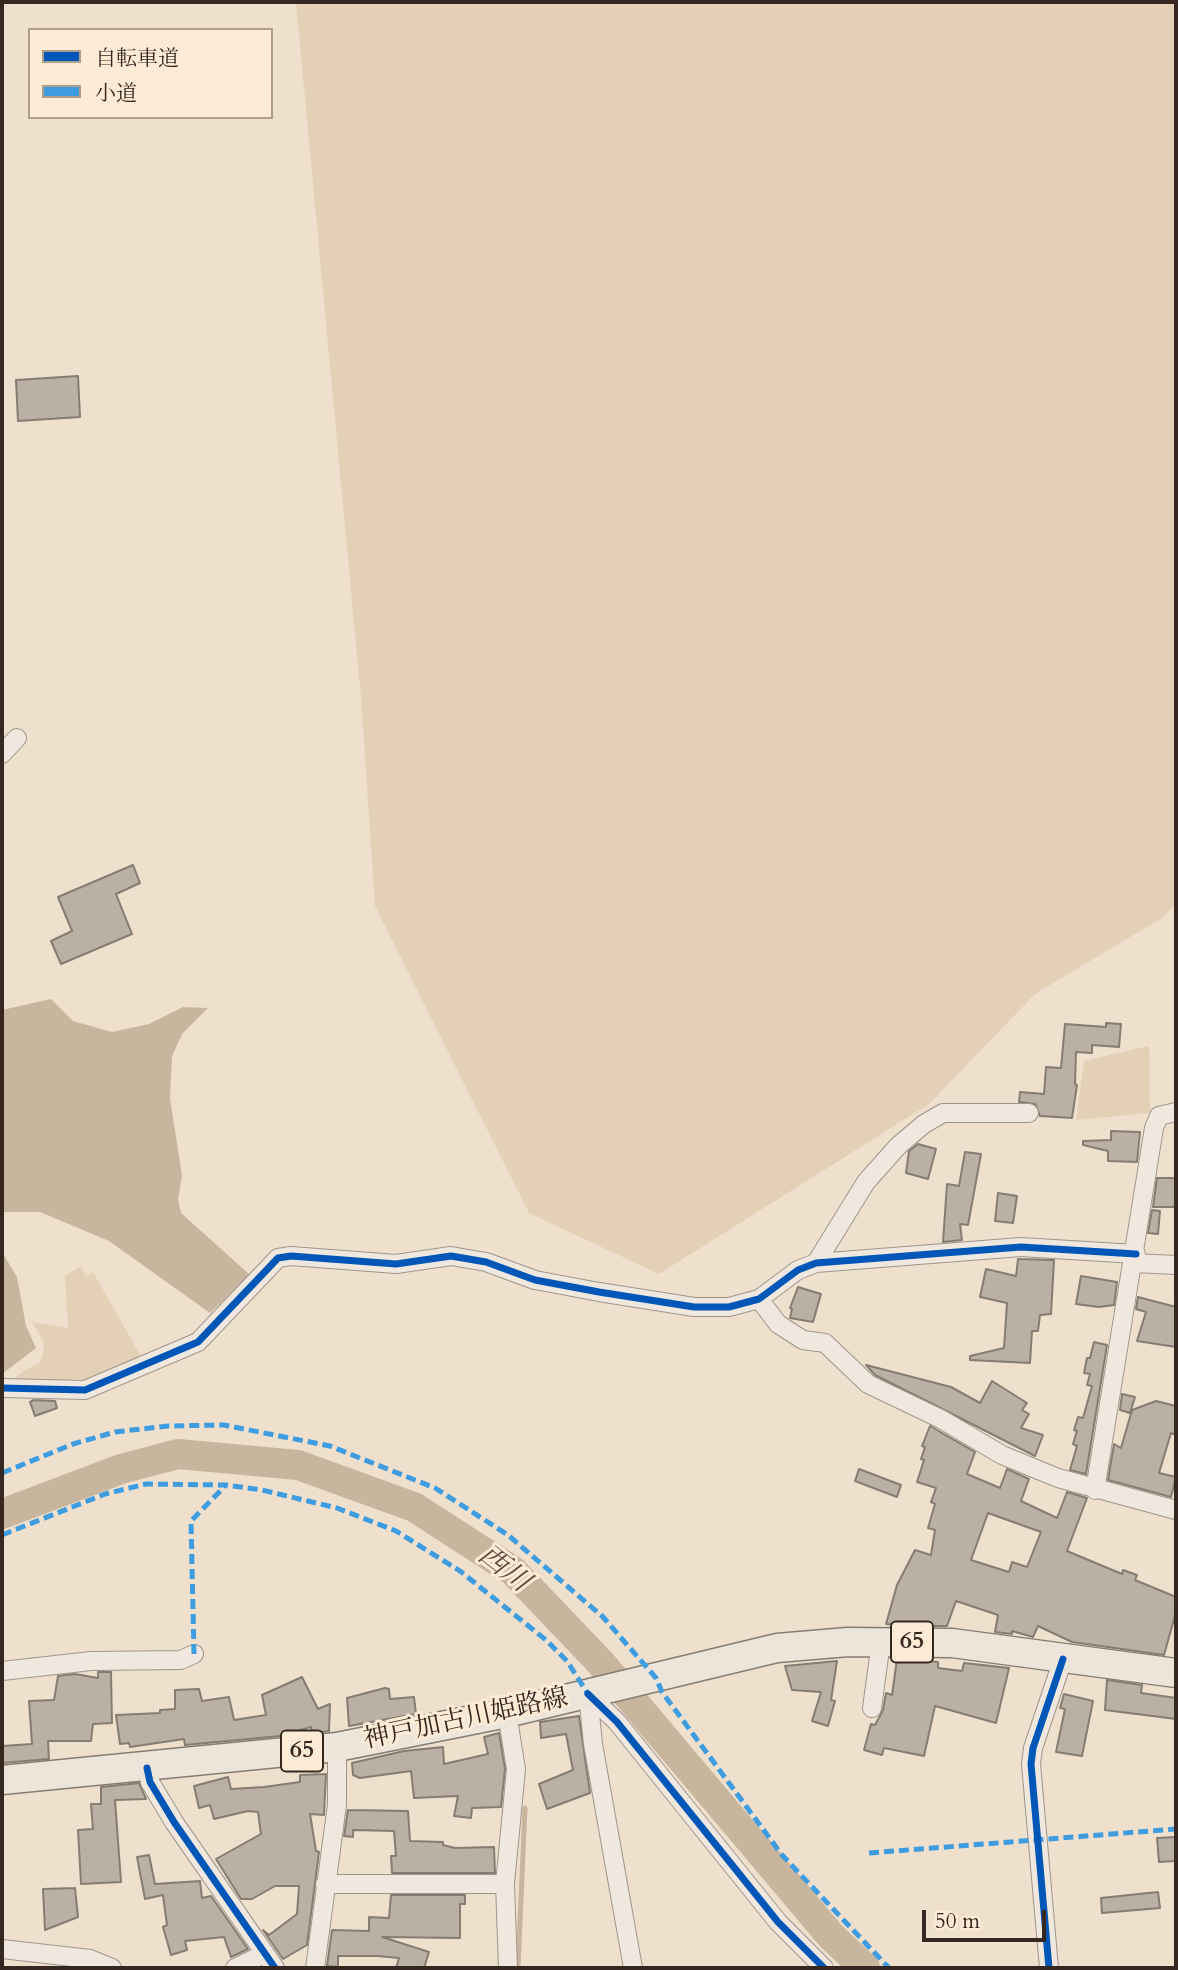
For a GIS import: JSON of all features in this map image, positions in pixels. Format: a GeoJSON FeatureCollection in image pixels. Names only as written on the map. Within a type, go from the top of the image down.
{"type":"FeatureCollection","features":[{"type":"Feature","properties":{"kind":"main road","name":"神戸加古川姫路線"},"geometry":{"type":"LineString","coordinates":[[2,1780],[147,1768],[337,1747],[507,1713],[777,1648],[881,1642],[952,1643],[1063,1659],[1176,1670]]}},
{"type":"Feature","properties":{"kind":"street"},"geometry":{"type":"LineString","coordinates":[[2,754],[17,738]]}},
{"type":"Feature","properties":{"kind":"street"},"geometry":{"type":"LineString","coordinates":[[1095,1490],[1135,1259],[1154,1128],[1159,1116],[1176,1112]]}},
{"type":"Feature","properties":{"kind":"street"},"geometry":{"type":"LineString","coordinates":[[816,1263],[866,1182],[924,1124],[943,1113],[1029,1114]]}},
{"type":"Feature","properties":{"kind":"street"},"geometry":{"type":"LineString","coordinates":[[2,1388],[85,1390],[198,1342],[278,1258],[291,1256],[396,1264],[451,1256],[486,1262],[535,1280],[694,1307],[729,1307],[759,1299],[798,1270],[816,1263],[1021,1247],[1176,1265]]}},
{"type":"Feature","properties":{"kind":"street"},"geometry":{"type":"LineString","coordinates":[[759,1299],[778,1324],[803,1340],[825,1343],[868,1384],[941,1419],[1002,1455],[1095,1490],[1176,1510]]}},
{"type":"Feature","properties":{"kind":"street"},"geometry":{"type":"LineString","coordinates":[[872,1708],[881,1642]]}},
{"type":"Feature","properties":{"kind":"street"},"geometry":{"type":"LineString","coordinates":[[2,1671],[91,1661],[181,1660],[194,1654]]}},
{"type":"Feature","properties":{"kind":"street"},"geometry":{"type":"LineString","coordinates":[[1049,1968],[1031,1764],[1033,1748],[1063,1659]]}},
{"type":"Feature","properties":{"kind":"street"},"geometry":{"type":"LineString","coordinates":[[593,1692],[593,1744],[634,1968]]}},
{"type":"Feature","properties":{"kind":"street"},"geometry":{"type":"LineString","coordinates":[[593,1692],[778,1922],[824,1968]]}},
{"type":"Feature","properties":{"kind":"street"},"geometry":{"type":"LineString","coordinates":[[507,1713],[516,1769],[505,1884],[508,1968]]}},
{"type":"Feature","properties":{"kind":"street"},"geometry":{"type":"LineString","coordinates":[[315,1968],[337,1805],[337,1747]]}},
{"type":"Feature","properties":{"kind":"street"},"geometry":{"type":"LineString","coordinates":[[147,1768],[160,1800],[270,1961],[235,1968]]}},
{"type":"Feature","properties":{"kind":"street"},"geometry":{"type":"LineString","coordinates":[[326,1884],[505,1884]]}},
{"type":"Feature","properties":{"kind":"street"},"geometry":{"type":"LineString","coordinates":[[2,1949],[90,1959],[112,1968]]}},
{"type":"Feature","properties":{"kind":"shaded area"},"geometry":{"type":"Polygon","coordinates":[[[296,2],[1176,2],[1176,903],[1162,918],[1035,994],[929,1104],[659,1274],[529,1213],[375,906],[361,698],[296,2]]]}},
{"type":"Feature","properties":{"kind":"shaded area"},"geometry":{"type":"Polygon","coordinates":[[[51,999],[73,1021],[112,1032],[149,1024],[183,1007],[208,1008],[182,1034],[172,1056],[170,1099],[182,1175],[178,1200],[181,1213],[250,1275],[210,1313],[109,1241],[40,1212],[2,1212],[2,1010],[51,999]]]}},
{"type":"Feature","properties":{"kind":"shaded area"},"geometry":{"type":"Polygon","coordinates":[[[1149,1046],[1150,1113],[1076,1120],[1084,1061],[1149,1046]]]}},
{"type":"Feature","properties":{"kind":"shaded area"},"geometry":{"type":"Polygon","coordinates":[[[2,1252],[17,1277],[26,1326],[36,1348],[2,1374],[4,1329],[2,1252]]]}},
{"type":"Feature","properties":{"kind":"shaded area"},"geometry":{"type":"Polygon","coordinates":[[[81,1266],[86,1276],[93,1272],[143,1360],[92,1379],[12,1382],[19,1374],[39,1363],[43,1356],[44,1343],[32,1322],[68,1328],[65,1276],[81,1266]]]}},
{"type":"Feature","properties":{"kind":"building"},"geometry":{"type":"Polygon","coordinates":[[[78,376],[80,417],[18,421],[16,380],[78,376]]]}},
{"type":"Feature","properties":{"kind":"building"},"geometry":{"type":"Polygon","coordinates":[[[133,865],[140,883],[116,894],[132,934],[61,964],[51,941],[72,931],[58,897],[133,865]]]}},
{"type":"Feature","properties":{"kind":"building"},"geometry":{"type":"Polygon","coordinates":[[[1106,1023],[1121,1024],[1119,1047],[1092,1045],[1092,1053],[1076,1052],[1077,1085],[1072,1118],[1040,1116],[1035,1104],[1019,1102],[1020,1092],[1044,1094],[1046,1067],[1061,1068],[1065,1024],[1106,1027],[1106,1023]]]}},
{"type":"Feature","properties":{"kind":"building"},"geometry":{"type":"Polygon","coordinates":[[[1111,1131],[1140,1132],[1137,1162],[1108,1161],[1108,1151],[1083,1145],[1083,1141],[1111,1140],[1111,1131]]]}},
{"type":"Feature","properties":{"kind":"building"},"geometry":{"type":"Polygon","coordinates":[[[918,1144],[936,1149],[928,1179],[906,1173],[909,1151],[918,1144]]]}},
{"type":"Feature","properties":{"kind":"building"},"geometry":{"type":"Polygon","coordinates":[[[965,1152],[981,1154],[968,1225],[960,1224],[962,1240],[943,1242],[947,1184],[959,1186],[965,1152]]]}},
{"type":"Feature","properties":{"kind":"building"},"geometry":{"type":"Polygon","coordinates":[[[1157,1178],[1176,1178],[1176,1207],[1153,1207],[1157,1178]]]}},
{"type":"Feature","properties":{"kind":"building"},"geometry":{"type":"Polygon","coordinates":[[[998,1193],[1017,1196],[1013,1223],[995,1221],[998,1193]]]}},
{"type":"Feature","properties":{"kind":"building"},"geometry":{"type":"Polygon","coordinates":[[[1152,1210],[1160,1211],[1158,1234],[1148,1233],[1152,1210]]]}},
{"type":"Feature","properties":{"kind":"building"},"geometry":{"type":"Polygon","coordinates":[[[1018,1259],[1054,1260],[1051,1314],[1040,1315],[1038,1331],[1032,1331],[1030,1363],[970,1360],[970,1356],[1004,1348],[1007,1303],[980,1297],[986,1269],[1016,1276],[1018,1259]]]}},
{"type":"Feature","properties":{"kind":"building"},"geometry":{"type":"Polygon","coordinates":[[[1081,1276],[1117,1282],[1114,1305],[1099,1307],[1076,1304],[1081,1276]]]}},
{"type":"Feature","properties":{"kind":"building"},"geometry":{"type":"Polygon","coordinates":[[[798,1287],[821,1294],[813,1322],[790,1318],[790,1308],[798,1287]]]}},
{"type":"Feature","properties":{"kind":"building"},"geometry":{"type":"Polygon","coordinates":[[[1138,1297],[1176,1307],[1176,1347],[1137,1341],[1146,1312],[1136,1309],[1138,1297]]]}},
{"type":"Feature","properties":{"kind":"building"},"geometry":{"type":"Polygon","coordinates":[[[1094,1342],[1107,1345],[1086,1474],[1070,1470],[1077,1446],[1073,1444],[1077,1431],[1074,1430],[1078,1417],[1083,1418],[1092,1386],[1087,1385],[1090,1374],[1084,1373],[1094,1342]]]}},
{"type":"Feature","properties":{"kind":"building"},"geometry":{"type":"Polygon","coordinates":[[[866,1365],[951,1387],[980,1403],[992,1381],[1027,1403],[1022,1410],[1029,1414],[1021,1428],[1043,1435],[1035,1456],[875,1375],[866,1365]]]}},
{"type":"Feature","properties":{"kind":"building"},"geometry":{"type":"Polygon","coordinates":[[[1122,1394],[1135,1397],[1130,1413],[1120,1410],[1122,1394]]]}},
{"type":"Feature","properties":{"kind":"building"},"geometry":{"type":"Polygon","coordinates":[[[55,1401],[57,1408],[35,1416],[30,1402],[55,1401]]]}},
{"type":"Feature","properties":{"kind":"building"},"geometry":{"type":"Polygon","coordinates":[[[1156,1401],[1176,1406],[1176,1435],[1171,1433],[1159,1473],[1176,1477],[1171,1497],[1108,1480],[1114,1444],[1121,1448],[1132,1410],[1156,1401]]]}},
{"type":"Feature","properties":{"kind":"building"},"geometry":{"type":"Polygon","coordinates":[[[930,1426],[975,1452],[967,1474],[1000,1488],[1007,1469],[1029,1479],[1021,1501],[1057,1518],[1067,1492],[1087,1498],[1067,1551],[1122,1574],[1123,1570],[1137,1575],[1135,1580],[1176,1597],[1176,1612],[1164,1655],[1072,1642],[1038,1626],[1033,1637],[1012,1631],[1012,1634],[995,1632],[998,1615],[956,1601],[947,1626],[925,1626],[915,1622],[914,1626],[886,1624],[897,1585],[915,1550],[931,1555],[935,1530],[928,1528],[935,1504],[931,1502],[936,1488],[917,1482],[924,1460],[921,1459],[925,1447],[922,1446],[930,1426]],[[988,1513],[971,1560],[1009,1572],[1012,1562],[1027,1567],[1041,1532],[988,1513]]]}},
{"type":"Feature","properties":{"kind":"building"},"geometry":{"type":"Polygon","coordinates":[[[859,1469],[901,1485],[897,1497],[855,1481],[859,1469]]]}},
{"type":"Feature","properties":{"kind":"building"},"geometry":{"type":"Polygon","coordinates":[[[897,1659],[938,1662],[938,1668],[962,1671],[964,1663],[1009,1668],[996,1723],[935,1706],[924,1756],[884,1748],[882,1755],[864,1750],[871,1724],[875,1725],[883,1710],[886,1693],[892,1695],[897,1659]]]}},
{"type":"Feature","properties":{"kind":"building"},"geometry":{"type":"Polygon","coordinates":[[[837,1661],[831,1700],[835,1701],[828,1726],[812,1721],[821,1692],[792,1690],[785,1666],[837,1661]]]}},
{"type":"Feature","properties":{"kind":"building"},"geometry":{"type":"Polygon","coordinates":[[[98,1672],[111,1672],[112,1723],[93,1724],[91,1741],[48,1741],[49,1759],[2,1763],[2,1746],[32,1744],[29,1701],[54,1700],[58,1676],[75,1674],[98,1678],[98,1672]]]}},
{"type":"Feature","properties":{"kind":"building"},"geometry":{"type":"Polygon","coordinates":[[[302,1677],[318,1709],[330,1704],[329,1731],[312,1733],[311,1727],[280,1736],[185,1745],[184,1739],[130,1747],[129,1743],[120,1744],[116,1715],[160,1713],[160,1710],[175,1709],[175,1690],[199,1689],[202,1701],[229,1697],[234,1720],[266,1715],[262,1695],[302,1677]]]}},
{"type":"Feature","properties":{"kind":"building"},"geometry":{"type":"Polygon","coordinates":[[[1107,1680],[1142,1685],[1141,1693],[1176,1698],[1176,1719],[1105,1710],[1107,1680]]]}},
{"type":"Feature","properties":{"kind":"building"},"geometry":{"type":"Polygon","coordinates":[[[389,1689],[390,1699],[414,1697],[416,1714],[349,1726],[347,1698],[389,1689]]]}},
{"type":"Feature","properties":{"kind":"building"},"geometry":{"type":"Polygon","coordinates":[[[1064,1694],[1093,1701],[1082,1756],[1056,1752],[1065,1709],[1060,1708],[1064,1694]]]}},
{"type":"Feature","properties":{"kind":"building"},"geometry":{"type":"Polygon","coordinates":[[[579,1716],[590,1793],[547,1809],[539,1784],[573,1770],[566,1734],[541,1738],[540,1722],[579,1716]]]}},
{"type":"Feature","properties":{"kind":"building"},"geometry":{"type":"Polygon","coordinates":[[[499,1733],[505,1769],[501,1807],[472,1808],[471,1818],[454,1816],[458,1796],[414,1798],[411,1771],[360,1778],[353,1775],[352,1763],[404,1751],[443,1747],[444,1764],[488,1754],[484,1737],[499,1733]]]}},
{"type":"Feature","properties":{"kind":"building"},"geometry":{"type":"Polygon","coordinates":[[[326,1774],[324,1815],[310,1814],[316,1851],[319,1852],[307,1945],[283,1959],[263,1930],[269,1935],[297,1914],[299,1886],[275,1886],[252,1899],[241,1899],[216,1859],[261,1834],[258,1812],[248,1811],[214,1819],[210,1805],[199,1808],[194,1786],[228,1777],[231,1789],[264,1787],[300,1782],[300,1775],[326,1774]]]}},
{"type":"Feature","properties":{"kind":"building"},"geometry":{"type":"Polygon","coordinates":[[[139,1783],[146,1799],[115,1800],[121,1882],[81,1884],[78,1830],[93,1829],[91,1804],[101,1804],[101,1787],[139,1783]]]}},
{"type":"Feature","properties":{"kind":"building"},"geometry":{"type":"Polygon","coordinates":[[[348,1810],[408,1811],[410,1841],[443,1842],[443,1845],[455,1848],[494,1847],[495,1873],[392,1873],[391,1856],[396,1856],[394,1831],[353,1830],[353,1837],[344,1836],[348,1810]]]}},
{"type":"Feature","properties":{"kind":"building"},"geometry":{"type":"Polygon","coordinates":[[[1176,1837],[1176,1861],[1159,1862],[1157,1838],[1176,1837]]]}},
{"type":"Feature","properties":{"kind":"building"},"geometry":{"type":"Polygon","coordinates":[[[149,1855],[155,1884],[200,1881],[202,1898],[211,1896],[248,1949],[231,1957],[224,1937],[185,1941],[187,1950],[171,1955],[163,1927],[167,1925],[163,1895],[145,1899],[137,1857],[149,1855]]]}},
{"type":"Feature","properties":{"kind":"building"},"geometry":{"type":"Polygon","coordinates":[[[75,1888],[78,1917],[45,1930],[43,1889],[75,1888]]]}},
{"type":"Feature","properties":{"kind":"building"},"geometry":{"type":"Polygon","coordinates":[[[1158,1892],[1160,1908],[1102,1913],[1101,1898],[1158,1892]]]}},
{"type":"Feature","properties":{"kind":"building"},"geometry":{"type":"Polygon","coordinates":[[[391,1895],[465,1895],[465,1904],[460,1904],[460,1938],[382,1937],[429,1952],[424,1968],[396,1968],[399,1958],[378,1956],[338,1956],[338,1967],[327,1966],[332,1930],[369,1931],[369,1917],[389,1918],[391,1895]]]}},
{"type":"Feature","properties":{"kind":"waterway","name":"西川"},"geometry":{"type":"LineString","coordinates":[[2,1514],[121,1469],[178,1454],[298,1465],[414,1507],[513,1571],[599,1661],[831,1936],[865,1968]]}},
{"type":"Feature","properties":{"kind":"waterway"},"geometry":{"type":"LineString","coordinates":[[518,1968],[525,1808]]}},
{"type":"Feature","properties":{"kind":"marked path"},"geometry":{"type":"LineString","coordinates":[[2,1473],[73,1444],[115,1432],[168,1426],[224,1425],[330,1446],[435,1488],[508,1535],[603,1617],[656,1678],[662,1692],[782,1855],[889,1968]]}},
{"type":"Feature","properties":{"kind":"marked path"},"geometry":{"type":"LineString","coordinates":[[2,1535],[105,1494],[146,1484],[226,1485],[262,1490],[337,1508],[396,1531],[460,1571],[546,1640],[567,1661],[588,1694]]}},
{"type":"Feature","properties":{"kind":"marked path"},"geometry":{"type":"LineString","coordinates":[[194,1654],[191,1521],[226,1485]]}},
{"type":"Feature","properties":{"kind":"marked path"},"geometry":{"type":"LineString","coordinates":[[869,1853],[1176,1829]]}},
{"type":"Feature","properties":{"kind":"cycle path"},"geometry":{"type":"LineString","coordinates":[[2,1388],[85,1390],[198,1342],[278,1258],[291,1256],[396,1264],[451,1256],[486,1262],[535,1280],[599,1292],[694,1307],[729,1307],[759,1299],[798,1270],[816,1263],[1021,1247],[1136,1254]]}},
{"type":"Feature","properties":{"kind":"cycle path"},"geometry":{"type":"LineString","coordinates":[[1049,1968],[1031,1764],[1033,1748],[1063,1659]]}},
{"type":"Feature","properties":{"kind":"cycle path"},"geometry":{"type":"LineString","coordinates":[[588,1694],[617,1722],[778,1922],[824,1968]]}},
{"type":"Feature","properties":{"kind":"cycle path"},"geometry":{"type":"LineString","coordinates":[[147,1768],[150,1782],[174,1822],[275,1968]]}}]}
